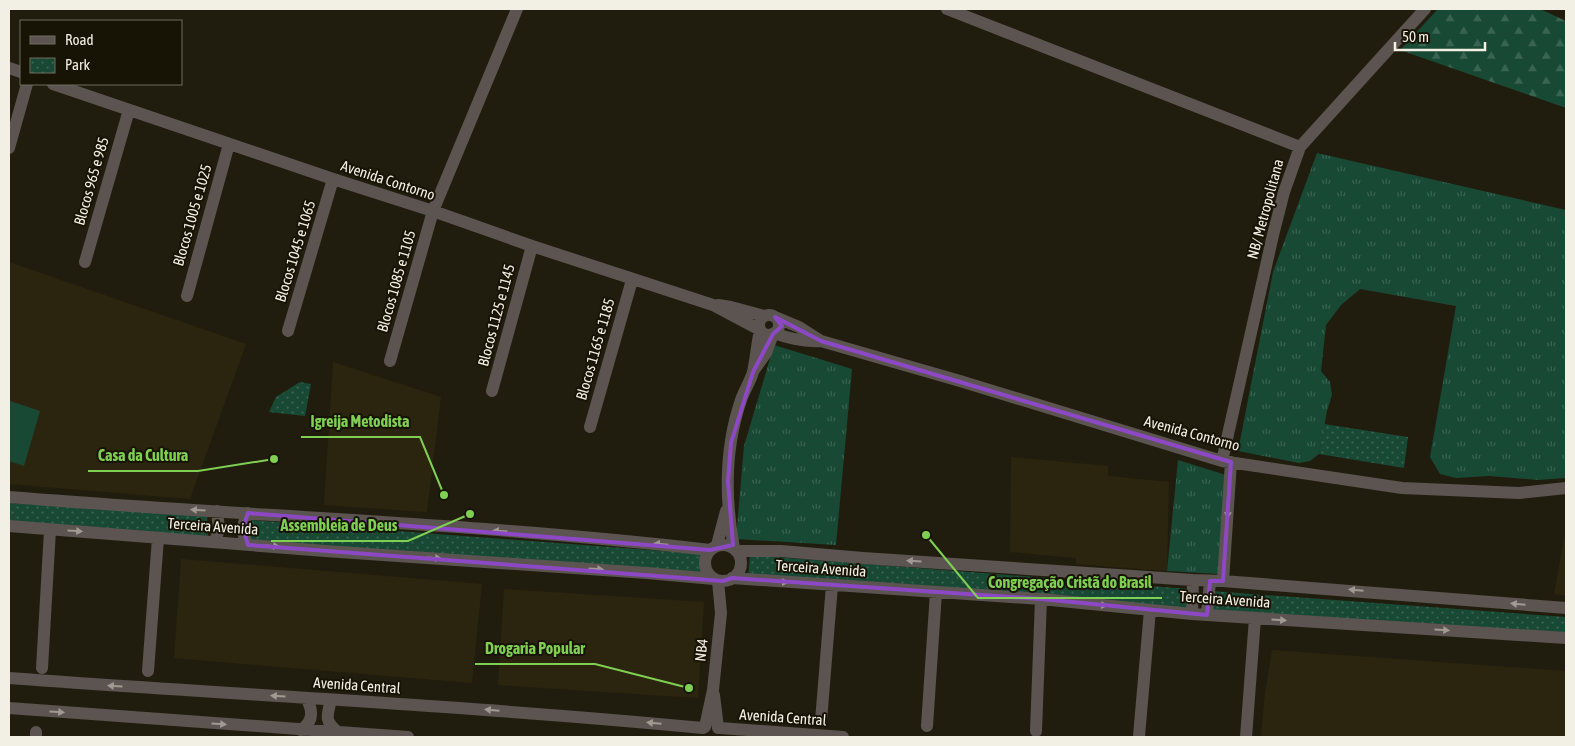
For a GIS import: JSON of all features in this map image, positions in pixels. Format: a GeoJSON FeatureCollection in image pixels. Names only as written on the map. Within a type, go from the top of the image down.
{"type":"FeatureCollection","features":[{"type":"Feature","properties":{"kind":"street","name":"Blocos 1085 e 1105"},"geometry":{"type":"LineString","coordinates":[[390,361],[434,211],[518,9]]}},
{"type":"Feature","properties":{"kind":"street"},"geometry":{"type":"LineString","coordinates":[[947,9],[1300,147]]}},
{"type":"Feature","properties":{"kind":"street","name":"NB/ Metropolitana"},"geometry":{"type":"LineString","coordinates":[[1223,581],[1226,461],[1273,235],[1284,192],[1300,147],[1424,9]]}},
{"type":"Feature","properties":{"kind":"street"},"geometry":{"type":"LineString","coordinates":[[9,148],[27,85]]}},
{"type":"Feature","properties":{"kind":"street","name":"Avenida Contorno"},"geometry":{"type":"LineString","coordinates":[[57,85],[333,180],[434,211],[632,280],[713,305],[731,307],[770,317],[799,327],[821,341],[1226,461],[1402,488],[1519,493],[1566,488]]}},
{"type":"Feature","properties":{"kind":"street","name":"Blocos 965 e 985"},"geometry":{"type":"LineString","coordinates":[[85,262],[128,110]]}},
{"type":"Feature","properties":{"kind":"street","name":"Blocos 1005 e 1025"},"geometry":{"type":"LineString","coordinates":[[187,296],[229,144]]}},
{"type":"Feature","properties":{"kind":"street","name":"Blocos 1045 e 1065"},"geometry":{"type":"LineString","coordinates":[[288,331],[333,180]]}},
{"type":"Feature","properties":{"kind":"street","name":"Blocos 1125 e 1145"},"geometry":{"type":"LineString","coordinates":[[492,391],[532,246]]}},
{"type":"Feature","properties":{"kind":"street","name":"Blocos 1165 e 1185"},"geometry":{"type":"LineString","coordinates":[[590,427],[632,280]]}},
{"type":"Feature","properties":{"kind":"street","name":"Avenida Contorno"},"geometry":{"type":"LineString","coordinates":[[713,305],[760,330]]}},
{"type":"Feature","properties":{"kind":"street"},"geometry":{"type":"LineString","coordinates":[[729,504],[713,547],[706,554],[704,565],[710,576],[724,579],[737,574],[741,562],[735,549],[730,524],[729,463],[731,443],[741,400],[753,372],[766,353],[778,328],[778,320],[770,317],[759,322],[760,330],[753,372]]}},
{"type":"Feature","properties":{"kind":"street"},"geometry":{"type":"LineString","coordinates":[[760,330],[766,335],[774,334]]}},
{"type":"Feature","properties":{"kind":"street","name":"Avenida Contorno"},"geometry":{"type":"LineString","coordinates":[[774,334],[809,342],[821,341]]}},
{"type":"Feature","properties":{"kind":"street","name":"Terceira Avenida"},"geometry":{"type":"LineString","coordinates":[[9,497],[713,547]]}},
{"type":"Feature","properties":{"kind":"street"},"geometry":{"type":"LineString","coordinates":[[215,542],[219,529],[217,511]]}},
{"type":"Feature","properties":{"kind":"street"},"geometry":{"type":"LineString","coordinates":[[248,513],[243,528],[243,537],[248,545]]}},
{"type":"Feature","properties":{"kind":"street","name":"Terceira Avenida"},"geometry":{"type":"LineString","coordinates":[[9,526],[724,579],[832,584],[1041,599],[1192,614],[1566,638]]}},
{"type":"Feature","properties":{"kind":"street"},"geometry":{"type":"LineString","coordinates":[[42,668],[50,530]]}},
{"type":"Feature","properties":{"kind":"street"},"geometry":{"type":"LineString","coordinates":[[148,671],[158,538]]}},
{"type":"Feature","properties":{"kind":"street"},"geometry":{"type":"LineString","coordinates":[[713,547],[726,545],[735,549]]}},
{"type":"Feature","properties":{"kind":"street","name":"Terceira Avenida"},"geometry":{"type":"LineString","coordinates":[[735,549],[1223,581],[1566,608]]}},
{"type":"Feature","properties":{"kind":"street","name":"NB4"},"geometry":{"type":"LineString","coordinates":[[701,731],[713,690],[724,579]]}},
{"type":"Feature","properties":{"kind":"street"},"geometry":{"type":"LineString","coordinates":[[1192,614],[1193,580]]}},
{"type":"Feature","properties":{"kind":"street"},"geometry":{"type":"LineString","coordinates":[[1207,615],[1210,581]]}},
{"type":"Feature","properties":{"kind":"street"},"geometry":{"type":"LineString","coordinates":[[821,721],[832,584]]}},
{"type":"Feature","properties":{"kind":"street"},"geometry":{"type":"LineString","coordinates":[[927,726],[936,592]]}},
{"type":"Feature","properties":{"kind":"street"},"geometry":{"type":"LineString","coordinates":[[1036,731],[1041,599]]}},
{"type":"Feature","properties":{"kind":"street"},"geometry":{"type":"LineString","coordinates":[[1139,736],[1150,610]]}},
{"type":"Feature","properties":{"kind":"street"},"geometry":{"type":"LineString","coordinates":[[1246,737],[1255,618]]}},
{"type":"Feature","properties":{"kind":"street","name":"Avenida Central"},"geometry":{"type":"LineString","coordinates":[[9,678],[483,709],[701,731],[710,726],[722,731],[843,737]]}},
{"type":"Feature","properties":{"kind":"street","name":"NB4"},"geometry":{"type":"LineString","coordinates":[[713,690],[722,731]]}},
{"type":"Feature","properties":{"kind":"street"},"geometry":{"type":"LineString","coordinates":[[301,730],[307,726],[311,714],[311,706],[306,698]]}},
{"type":"Feature","properties":{"kind":"street"},"geometry":{"type":"LineString","coordinates":[[331,700],[327,714],[328,720],[331,726],[338,732]]}},
{"type":"Feature","properties":{"kind":"street"},"geometry":{"type":"LineString","coordinates":[[9,708],[408,737]]}},
{"type":"Feature","properties":{"kind":"highlighted area"},"geometry":{"type":"Polygon","coordinates":[[[775,317],[821,341],[1231,462],[1223,581],[1210,581],[1207,615],[1041,599],[732,578],[723,581],[248,545],[243,528],[248,513],[710,550],[733,545],[728,481],[731,443],[753,372],[773,334],[782,326],[775,317]]]}},
{"type":"Feature","properties":{"kind":"shaded area"},"geometry":{"type":"Polygon","coordinates":[[[9,262],[246,344],[190,499],[9,484],[9,262]]]}},
{"type":"Feature","properties":{"kind":"shaded area"},"geometry":{"type":"Polygon","coordinates":[[[333,362],[441,397],[427,512],[324,505],[333,362]]]}},
{"type":"Feature","properties":{"kind":"shaded area"},"geometry":{"type":"Polygon","coordinates":[[[1011,457],[1108,466],[1108,476],[1169,482],[1167,571],[1076,564],[1076,558],[1010,552],[1011,457]]]}},
{"type":"Feature","properties":{"kind":"shaded area"},"geometry":{"type":"Polygon","coordinates":[[[1566,527],[1566,596],[1554,594],[1566,527]]]}},
{"type":"Feature","properties":{"kind":"shaded area"},"geometry":{"type":"Polygon","coordinates":[[[181,559],[482,584],[472,683],[174,658],[181,559]]]}},
{"type":"Feature","properties":{"kind":"shaded area"},"geometry":{"type":"Polygon","coordinates":[[[504,589],[704,602],[698,698],[498,685],[504,589]]]}},
{"type":"Feature","properties":{"kind":"shaded area"},"geometry":{"type":"Polygon","coordinates":[[[1272,650],[1566,671],[1566,737],[1261,737],[1265,693],[1272,650]]]}},
{"type":"Feature","properties":{"kind":"green space"},"geometry":{"type":"Polygon","coordinates":[[[1438,9],[1540,9],[1566,21],[1566,108],[1400,50],[1438,9]]]}},
{"type":"Feature","properties":{"kind":"green space"},"geometry":{"type":"Polygon","coordinates":[[[1317,153],[1566,210],[1566,478],[1538,480],[1489,476],[1456,478],[1440,474],[1430,457],[1456,306],[1360,289],[1341,305],[1326,325],[1321,371],[1330,382],[1332,395],[1319,454],[1310,461],[1299,463],[1238,451],[1273,272],[1317,153]]]}},
{"type":"Feature","properties":{"kind":"green space"},"geometry":{"type":"Polygon","coordinates":[[[774,345],[852,369],[836,545],[736,539],[744,446],[774,345]]]}},
{"type":"Feature","properties":{"kind":"green space"},"geometry":{"type":"Polygon","coordinates":[[[300,382],[311,384],[305,416],[269,412],[276,397],[300,382]]]}},
{"type":"Feature","properties":{"kind":"green space"},"geometry":{"type":"Polygon","coordinates":[[[10,401],[40,411],[24,466],[9,461],[10,401]]]}},
{"type":"Feature","properties":{"kind":"green space"},"geometry":{"type":"Polygon","coordinates":[[[1324,424],[1408,437],[1404,468],[1319,454],[1324,424]]]}},
{"type":"Feature","properties":{"kind":"green space"},"geometry":{"type":"Polygon","coordinates":[[[1178,460],[1226,475],[1219,574],[1167,571],[1178,460]]]}},
{"type":"Feature","properties":{"kind":"green space"},"geometry":{"type":"Polygon","coordinates":[[[9,503],[207,514],[208,537],[9,523],[9,503]]]}},
{"type":"Feature","properties":{"kind":"green space"},"geometry":{"type":"Polygon","coordinates":[[[252,520],[702,554],[702,574],[249,542],[252,520]]]}},
{"type":"Feature","properties":{"kind":"green space"},"geometry":{"type":"Polygon","coordinates":[[[750,555],[1189,589],[1186,614],[748,579],[750,555]]]}},
{"type":"Feature","properties":{"kind":"green space"},"geometry":{"type":"Polygon","coordinates":[[[1212,591],[1566,617],[1566,636],[1211,614],[1212,591]]]}},
{"type":"Feature","properties":{"kind":"place","name":"Casa da Cultura"},"geometry":{"type":"Point","coordinates":[274,459]}},
{"type":"Feature","properties":{"kind":"place","name":"Igreija Metodista"},"geometry":{"type":"Point","coordinates":[444,495]}},
{"type":"Feature","properties":{"kind":"place","name":"Assembleia de Deus"},"geometry":{"type":"Point","coordinates":[470,514]}},
{"type":"Feature","properties":{"kind":"place","name":"Congregação Cristã do Brasil"},"geometry":{"type":"Point","coordinates":[926,535]}},
{"type":"Feature","properties":{"kind":"place","name":"Drogaria Popular"},"geometry":{"type":"Point","coordinates":[689,688]}}]}
